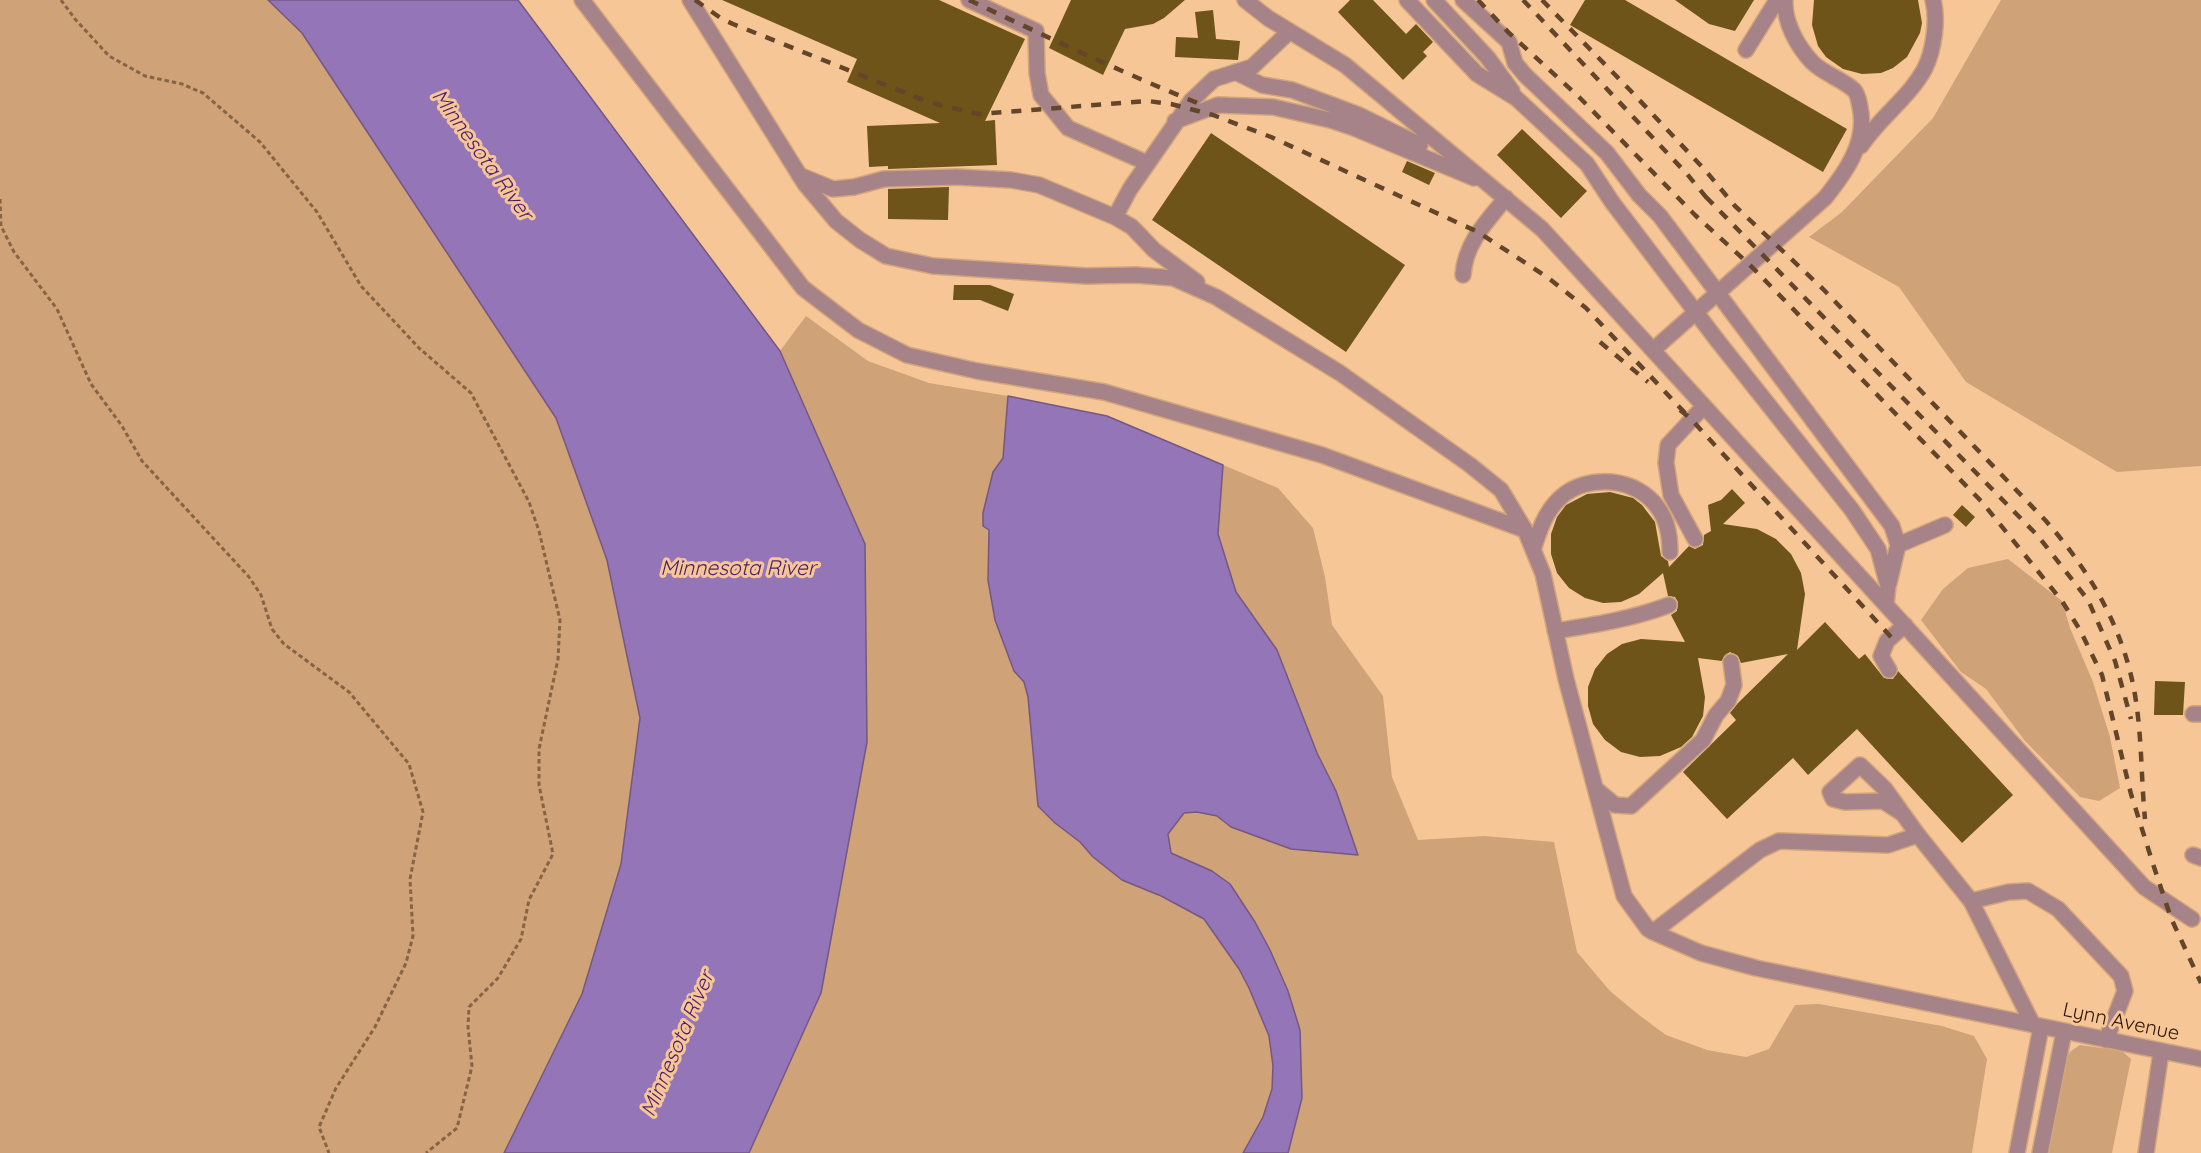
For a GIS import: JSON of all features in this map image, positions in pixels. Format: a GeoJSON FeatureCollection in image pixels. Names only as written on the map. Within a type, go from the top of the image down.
{"type":"FeatureCollection","features":[{"type":"Feature","properties":{"kind":"street"},"geometry":{"type":"LineString","coordinates":[[582,0],[803,288],[858,330],[907,355],[977,370],[1104,392],[1322,455],[1525,530]]}},
{"type":"Feature","properties":{"kind":"street"},"geometry":{"type":"LineString","coordinates":[[690,0],[799,175],[836,221],[860,240],[886,256],[923,264],[1086,276],[1136,275],[1173,278],[1216,297]]}},
{"type":"Feature","properties":{"kind":"street"},"geometry":{"type":"LineString","coordinates":[[969,0],[1036,32],[1037,73],[1041,95],[1068,128],[1148,163]]}},
{"type":"Feature","properties":{"kind":"street"},"geometry":{"type":"LineString","coordinates":[[1245,0],[1289,32],[1345,65],[1542,229],[2144,887],[2192,919]]}},
{"type":"Feature","properties":{"kind":"street"},"geometry":{"type":"LineString","coordinates":[[1407,0],[1478,74],[1516,98],[1587,164],[1612,202],[1696,312],[1852,510],[1878,549],[1887,589]]}},
{"type":"Feature","properties":{"kind":"street"},"geometry":{"type":"LineString","coordinates":[[1434,0],[1488,58],[1516,98]]}},
{"type":"Feature","properties":{"kind":"street"},"geometry":{"type":"LineString","coordinates":[[1463,0],[1509,42],[1515,63],[1525,75],[1607,153],[1635,190],[1660,216],[1892,525],[1898,545],[1887,589],[1886,605]]}},
{"type":"Feature","properties":{"kind":"street"},"geometry":{"type":"LineString","coordinates":[[1746,51],[1777,0]]}},
{"type":"Feature","properties":{"kind":"street"},"geometry":{"type":"LineString","coordinates":[[1785,0],[1790,28],[1812,62],[1855,92],[1862,114],[1862,130],[1852,158]]}},
{"type":"Feature","properties":{"kind":"street"},"geometry":{"type":"LineString","coordinates":[[1653,350],[1825,198],[1842,177],[1871,130],[1905,94],[1925,67],[1935,32],[1934,0]]}},
{"type":"Feature","properties":{"kind":"street"},"geometry":{"type":"LineString","coordinates":[[1115,217],[1191,100],[1214,79],[1252,67],[1289,32]]}},
{"type":"Feature","properties":{"kind":"street"},"geometry":{"type":"LineString","coordinates":[[1235,72],[1262,85],[1292,90],[1359,115],[1485,180]]}},
{"type":"Feature","properties":{"kind":"street"},"geometry":{"type":"LineString","coordinates":[[1175,122],[1218,105],[1273,107],[1354,128],[1485,180]]}},
{"type":"Feature","properties":{"kind":"street"},"geometry":{"type":"LineString","coordinates":[[799,175],[833,189],[854,187],[884,179],[957,177],[1011,180],[1039,185],[1083,202],[1132,227],[1154,250],[1216,297],[1340,373],[1502,490],[1525,530],[1543,574],[1624,896],[1648,929],[1653,932],[1760,850],[1779,841],[1888,845],[1918,835]]}},
{"type":"Feature","properties":{"kind":"street"},"geometry":{"type":"LineString","coordinates":[[833,189],[828,195],[827,204],[836,221]]}},
{"type":"Feature","properties":{"kind":"street"},"geometry":{"type":"LineString","coordinates":[[1463,275],[1464,264],[1478,232],[1506,198]]}},
{"type":"Feature","properties":{"kind":"street"},"geometry":{"type":"LineString","coordinates":[[1695,539],[1671,495],[1666,463],[1668,445],[1704,406]]}},
{"type":"Feature","properties":{"kind":"street"},"geometry":{"type":"LineString","coordinates":[[1533,550],[1540,528],[1550,509],[1561,497],[1590,482],[1605,480],[1638,490],[1650,498],[1666,523],[1670,537],[1670,552]]}},
{"type":"Feature","properties":{"kind":"street"},"geometry":{"type":"LineString","coordinates":[[1898,545],[1945,525]]}},
{"type":"Feature","properties":{"kind":"street"},"geometry":{"type":"LineString","coordinates":[[1556,631],[1647,614],[1669,605]]}},
{"type":"Feature","properties":{"kind":"street"},"geometry":{"type":"LineString","coordinates":[[1889,670],[1881,656],[1887,641],[1905,625]]}},
{"type":"Feature","properties":{"kind":"street"},"geometry":{"type":"LineString","coordinates":[[1597,790],[1616,805],[1631,806],[1703,740],[1716,715],[1728,701],[1734,685],[1731,662]]}},
{"type":"Feature","properties":{"kind":"street"},"geometry":{"type":"LineString","coordinates":[[1903,814],[1971,901],[2037,1026],[2017,1153]]}},
{"type":"Feature","properties":{"kind":"street"},"geometry":{"type":"LineString","coordinates":[[1971,901],[2009,892],[2028,891],[2058,909],[2121,976],[2125,991],[2106,1040]]}},
{"type":"Feature","properties":{"kind":"street","name":"Lynn Avenue"},"geometry":{"type":"LineString","coordinates":[[1653,932],[1701,953],[1755,968],[2201,1059]]}},
{"type":"Feature","properties":{"kind":"street"},"geometry":{"type":"LineString","coordinates":[[2040,1153],[2064,1032]]}},
{"type":"Feature","properties":{"kind":"street"},"geometry":{"type":"LineString","coordinates":[[2146,1153],[2161,1052]]}},
{"type":"Feature","properties":{"kind":"path"},"geometry":{"type":"LineString","coordinates":[[61,0],[108,56],[145,76],[182,84],[203,93],[260,142],[317,212],[361,286],[419,348],[471,393],[529,502],[539,531],[560,620],[558,659],[539,749],[539,785],[553,854],[530,900],[521,939],[498,978],[469,1007],[468,1028],[472,1066],[457,1128],[426,1153]]}},
{"type":"Feature","properties":{"kind":"path"},"geometry":{"type":"LineString","coordinates":[[0,199],[1,226],[14,252],[57,309],[91,384],[122,426],[142,461],[249,577],[261,595],[272,629],[284,644],[349,692],[409,764],[423,812],[410,879],[413,936],[406,963],[381,1016],[336,1088],[320,1127],[328,1153]]}},
{"type":"Feature","properties":{"kind":"shaded area"},"geometry":{"type":"Polygon","coordinates":[[[0,0],[268,0],[302,33],[556,418],[607,560],[640,719],[621,864],[582,994],[520,1119],[543,1153],[0,1153],[0,0]]]}},
{"type":"Feature","properties":{"kind":"shaded area"},"geometry":{"type":"Polygon","coordinates":[[[2001,0],[2201,0],[2201,466],[2117,472],[1966,382],[1899,287],[1809,237],[1842,212],[1933,118],[2001,0]]]}},
{"type":"Feature","properties":{"kind":"shaded area"},"geometry":{"type":"Polygon","coordinates":[[[806,316],[868,361],[929,383],[1008,396],[1003,458],[993,472],[988,580],[1014,671],[1024,682],[1028,697],[1038,806],[1055,823],[1080,842],[1093,858],[1143,888],[1204,919],[1239,970],[1269,1036],[1273,1066],[1272,1089],[1263,1117],[1243,1153],[749,1153],[821,993],[865,544],[780,351],[806,316]]]}},
{"type":"Feature","properties":{"kind":"shaded area"},"geometry":{"type":"Polygon","coordinates":[[[1223,465],[1278,488],[1313,528],[1325,577],[1332,625],[1383,696],[1392,777],[1418,840],[1484,836],[1554,842],[1577,952],[1610,991],[1639,1015],[1666,1035],[1707,1050],[1746,1057],[1769,1049],[1795,1005],[1819,1004],[1942,1026],[1974,1036],[1987,1059],[1972,1153],[1288,1153],[1302,1098],[1300,1030],[1288,991],[1255,922],[1230,884],[1171,853],[1168,834],[1184,813],[1197,812],[1217,816],[1231,827],[1291,849],[1358,855],[1336,791],[1317,753],[1277,650],[1236,592],[1218,534],[1223,465]]]}},
{"type":"Feature","properties":{"kind":"shaded area"},"geometry":{"type":"Polygon","coordinates":[[[2008,559],[2062,601],[2070,628],[2093,682],[2110,737],[2120,788],[2099,801],[2080,797],[2025,741],[1986,689],[1961,672],[1921,620],[1943,589],[1968,568],[2008,559]]]}},
{"type":"Feature","properties":{"kind":"shaded area"},"geometry":{"type":"Polygon","coordinates":[[[2080,1045],[2122,1051],[2131,1059],[2112,1153],[2047,1153],[2066,1058],[2080,1045]]]}},
{"type":"Feature","properties":{"kind":"water","name":"Minnesota River"},"geometry":{"type":"Polygon","coordinates":[[[268,0],[518,0],[780,351],[865,544],[867,742],[821,993],[749,1153],[504,1153],[582,994],[621,864],[640,718],[607,560],[556,418],[302,33],[268,0]]]}},
{"type":"Feature","properties":{"kind":"water"},"geometry":{"type":"Polygon","coordinates":[[[1008,396],[1107,416],[1223,465],[1218,534],[1236,592],[1277,650],[1317,753],[1336,791],[1358,855],[1291,849],[1231,827],[1217,816],[1197,812],[1184,813],[1168,834],[1171,853],[1212,871],[1230,884],[1255,922],[1288,991],[1300,1030],[1302,1098],[1288,1153],[1243,1153],[1263,1117],[1272,1089],[1273,1066],[1269,1036],[1239,969],[1204,919],[1161,896],[1122,880],[1093,857],[1080,842],[1055,823],[1038,806],[1028,697],[1024,682],[1014,671],[995,620],[988,580],[989,530],[983,526],[983,513],[993,472],[1003,458],[1008,396]]]}},
{"type":"Feature","properties":{"kind":"building"},"geometry":{"type":"Polygon","coordinates":[[[722,0],[939,0],[1025,39],[985,121],[995,120],[997,165],[888,169],[888,166],[869,167],[867,126],[940,123],[847,82],[857,59],[722,0]]]}},
{"type":"Feature","properties":{"kind":"building"},"geometry":{"type":"Polygon","coordinates":[[[1071,0],[1185,0],[1153,24],[1125,29],[1103,75],[1049,48],[1071,0]]]}},
{"type":"Feature","properties":{"kind":"building"},"geometry":{"type":"Polygon","coordinates":[[[1350,0],[1373,0],[1406,34],[1416,24],[1433,42],[1423,52],[1427,56],[1403,80],[1338,12],[1350,0]]]}},
{"type":"Feature","properties":{"kind":"building"},"geometry":{"type":"Polygon","coordinates":[[[1585,0],[1625,0],[1847,129],[1823,172],[1570,25],[1585,0]]]}},
{"type":"Feature","properties":{"kind":"building"},"geometry":{"type":"Polygon","coordinates":[[[1675,0],[1754,0],[1735,31],[1709,24],[1675,0]]]}},
{"type":"Feature","properties":{"kind":"building"},"geometry":{"type":"Polygon","coordinates":[[[1814,0],[1918,0],[1922,23],[1920,33],[1907,57],[1893,68],[1881,73],[1862,74],[1843,69],[1826,57],[1818,46],[1812,25],[1814,0]]]}},
{"type":"Feature","properties":{"kind":"building"},"geometry":{"type":"Polygon","coordinates":[[[1213,10],[1216,39],[1240,41],[1238,60],[1175,57],[1176,37],[1198,38],[1195,12],[1213,10]]]}},
{"type":"Feature","properties":{"kind":"building"},"geometry":{"type":"Polygon","coordinates":[[[1522,129],[1587,191],[1561,218],[1497,155],[1522,129]]]}},
{"type":"Feature","properties":{"kind":"building"},"geometry":{"type":"Polygon","coordinates":[[[1211,133],[1405,265],[1346,352],[1152,220],[1211,133]]]}},
{"type":"Feature","properties":{"kind":"building"},"geometry":{"type":"Polygon","coordinates":[[[1407,161],[1435,173],[1429,185],[1402,172],[1407,161]]]}},
{"type":"Feature","properties":{"kind":"building"},"geometry":{"type":"Polygon","coordinates":[[[949,187],[948,220],[888,219],[888,189],[949,187]]]}},
{"type":"Feature","properties":{"kind":"building"},"geometry":{"type":"Polygon","coordinates":[[[954,285],[990,285],[1014,294],[1008,311],[980,300],[953,300],[954,285]]]}},
{"type":"Feature","properties":{"kind":"building"},"geometry":{"type":"Polygon","coordinates":[[[1732,489],[1745,503],[1723,524],[1757,529],[1776,539],[1791,554],[1801,573],[1805,594],[1797,650],[1825,622],[1859,659],[1865,654],[1884,678],[1893,679],[1898,671],[2013,795],[1962,843],[1857,729],[1808,775],[1793,758],[1727,819],[1683,772],[1736,720],[1730,713],[1788,654],[1741,663],[1738,656],[1730,652],[1722,661],[1698,658],[1705,697],[1703,716],[1692,737],[1681,747],[1660,756],[1640,757],[1621,752],[1605,740],[1593,724],[1588,706],[1588,687],[1595,669],[1607,654],[1622,644],[1641,639],[1685,642],[1671,615],[1677,611],[1678,602],[1675,597],[1668,596],[1663,573],[1639,594],[1621,602],[1603,603],[1585,598],[1569,588],[1557,573],[1551,554],[1551,534],[1557,517],[1566,505],[1587,494],[1610,492],[1633,498],[1642,505],[1655,522],[1661,556],[1668,561],[1669,567],[1689,546],[1695,549],[1703,545],[1704,535],[1711,531],[1708,505],[1721,500],[1732,489]]]}},
{"type":"Feature","properties":{"kind":"building"},"geometry":{"type":"Polygon","coordinates":[[[1962,505],[1975,517],[1966,527],[1953,515],[1962,505]]]}},
{"type":"Feature","properties":{"kind":"building"},"geometry":{"type":"Polygon","coordinates":[[[2155,681],[2185,682],[2183,715],[2154,715],[2155,681]]]}},
{"type":"Feature","properties":{"kind":"railway"},"geometry":{"type":"LineString","coordinates":[[695,0],[733,24],[928,102],[978,114],[1148,101],[1171,104],[1213,115],[1271,137],[1478,232],[1547,277],[1586,308],[1686,414]]}},
{"type":"Feature","properties":{"kind":"railway"},"geometry":{"type":"LineString","coordinates":[[969,0],[1116,68],[1205,106]]}},
{"type":"Feature","properties":{"kind":"railway"},"geometry":{"type":"LineString","coordinates":[[1478,0],[1509,33],[1579,97],[1695,215],[1750,265],[1982,502],[2062,601],[2080,630],[2102,675],[2131,794],[2153,864],[2171,918],[2201,983]]}},
{"type":"Feature","properties":{"kind":"railway"},"geometry":{"type":"LineString","coordinates":[[1523,0],[1687,174],[1710,202]]}},
{"type":"Feature","properties":{"kind":"railway"},"geometry":{"type":"LineString","coordinates":[[1542,0],[1705,170],[1735,206],[1822,288],[2046,521],[2077,560],[2114,624],[2130,671],[2139,726],[2145,819]]}},
{"type":"Feature","properties":{"kind":"railway"},"geometry":{"type":"LineString","coordinates":[[1706,197],[2038,536],[2088,600],[2115,661],[2131,719]]}},
{"type":"Feature","properties":{"kind":"railway"},"geometry":{"type":"LineString","coordinates":[[1600,342],[1648,382]]}},
{"type":"Feature","properties":{"kind":"railway"},"geometry":{"type":"LineString","coordinates":[[1680,410],[1690,418],[1891,637]]}}]}
